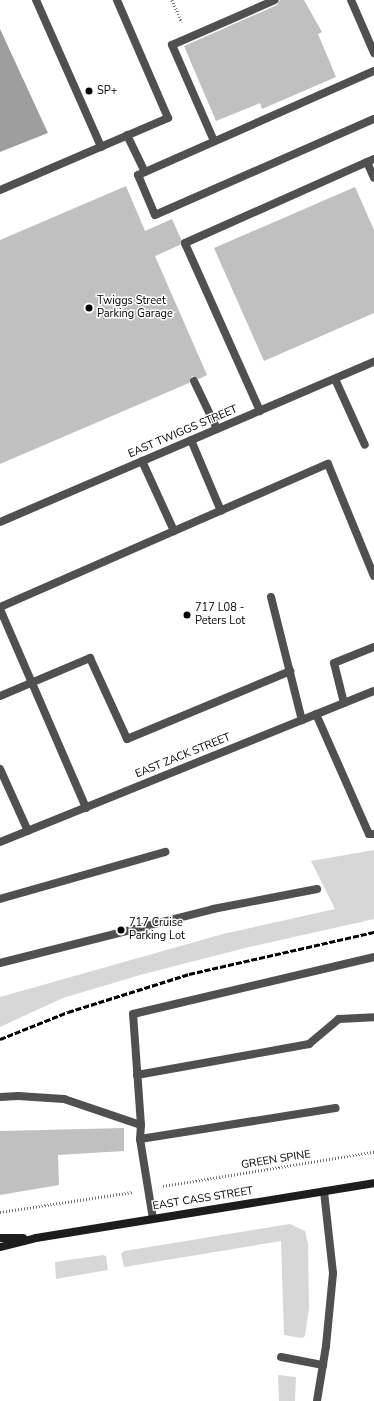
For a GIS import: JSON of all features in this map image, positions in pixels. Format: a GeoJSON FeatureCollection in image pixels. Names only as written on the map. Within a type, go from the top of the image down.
{"type":"FeatureCollection","features":[{"type":"Feature","properties":{"kind":"main road","name":"EAST CASS STREET"},"geometry":{"type":"LineString","coordinates":[[0,1247],[36,1238],[374,1183]]}},
{"type":"Feature","properties":{"kind":"main road","name":"EAST CASS STREET"},"geometry":{"type":"LineString","coordinates":[[0,1238],[36,1238]]}},
{"type":"Feature","properties":{"kind":"street"},"geometry":{"type":"LineString","coordinates":[[36,0],[101,147]]}},
{"type":"Feature","properties":{"kind":"street"},"geometry":{"type":"LineString","coordinates":[[0,190],[168,118],[117,0]]}},
{"type":"Feature","properties":{"kind":"street"},"geometry":{"type":"LineString","coordinates":[[214,141],[172,45],[275,0]]}},
{"type":"Feature","properties":{"kind":"street"},"geometry":{"type":"LineString","coordinates":[[351,0],[374,53]]}},
{"type":"Feature","properties":{"kind":"street"},"geometry":{"type":"LineString","coordinates":[[374,71],[138,175],[155,215],[374,119]]}},
{"type":"Feature","properties":{"kind":"street"},"geometry":{"type":"LineString","coordinates":[[127,135],[145,172]]}},
{"type":"Feature","properties":{"kind":"street"},"geometry":{"type":"LineString","coordinates":[[260,411],[185,243],[370,160],[374,178]]}},
{"type":"Feature","properties":{"kind":"street","name":"EAST TWIGGS STREET"},"geometry":{"type":"LineString","coordinates":[[0,522],[374,362]]}},
{"type":"Feature","properties":{"kind":"street"},"geometry":{"type":"LineString","coordinates":[[336,379],[365,445]]}},
{"type":"Feature","properties":{"kind":"street"},"geometry":{"type":"LineString","coordinates":[[194,381],[217,429]]}},
{"type":"Feature","properties":{"kind":"street"},"geometry":{"type":"LineString","coordinates":[[190,440],[221,511]]}},
{"type":"Feature","properties":{"kind":"street"},"geometry":{"type":"LineString","coordinates":[[142,461],[174,531]]}},
{"type":"Feature","properties":{"kind":"street"},"geometry":{"type":"LineString","coordinates":[[86,808],[0,608],[328,464],[374,576]]}},
{"type":"Feature","properties":{"kind":"street"},"geometry":{"type":"LineString","coordinates":[[271,597],[302,720]]}},
{"type":"Feature","properties":{"kind":"street"},"geometry":{"type":"LineString","coordinates":[[344,703],[334,663],[374,647]]}},
{"type":"Feature","properties":{"kind":"street"},"geometry":{"type":"LineString","coordinates":[[0,696],[90,658],[127,739],[290,671]]}},
{"type":"Feature","properties":{"kind":"street","name":"EAST ZACK STREET"},"geometry":{"type":"LineString","coordinates":[[0,842],[374,691]]}},
{"type":"Feature","properties":{"kind":"street"},"geometry":{"type":"LineString","coordinates":[[316,714],[369,834],[374,834]]}},
{"type":"Feature","properties":{"kind":"street"},"geometry":{"type":"LineString","coordinates":[[0,769],[28,831]]}},
{"type":"Feature","properties":{"kind":"street"},"geometry":{"type":"LineString","coordinates":[[0,899],[165,852]]}},
{"type":"Feature","properties":{"kind":"street"},"geometry":{"type":"LineString","coordinates":[[0,963],[213,909],[316,889]]}},
{"type":"Feature","properties":{"kind":"street"},"geometry":{"type":"LineString","coordinates":[[153,1219],[140,1139],[141,1125],[133,1014],[374,957]]}},
{"type":"Feature","properties":{"kind":"street"},"geometry":{"type":"LineString","coordinates":[[137,1076],[309,1044],[339,1019],[374,1016]]}},
{"type":"Feature","properties":{"kind":"street"},"geometry":{"type":"LineString","coordinates":[[0,1097],[64,1099],[141,1125]]}},
{"type":"Feature","properties":{"kind":"street"},"geometry":{"type":"LineString","coordinates":[[140,1139],[336,1108]]}},
{"type":"Feature","properties":{"kind":"street"},"geometry":{"type":"LineString","coordinates":[[317,1401],[323,1365],[333,1273],[324,1191]]}},
{"type":"Feature","properties":{"kind":"street"},"geometry":{"type":"LineString","coordinates":[[280,1357],[323,1365]]}},
{"type":"Feature","properties":{"kind":"path"},"geometry":{"type":"LineString","coordinates":[[172,0],[183,26]]}},
{"type":"Feature","properties":{"kind":"path","name":"GREEN SPINE"},"geometry":{"type":"LineString","coordinates":[[180,1183],[374,1152]]}},
{"type":"Feature","properties":{"kind":"path"},"geometry":{"type":"LineString","coordinates":[[0,1212],[113,1195]]}},
{"type":"Feature","properties":{"kind":"shaded area"},"geometry":{"type":"Polygon","coordinates":[[[0,29],[48,133],[0,152],[0,29]]]}},
{"type":"Feature","properties":{"kind":"shaded area"},"geometry":{"type":"Polygon","coordinates":[[[374,850],[374,919],[249,947],[140,975],[63,998],[0,1027],[0,997],[223,934],[335,909],[311,861],[374,850]]]}},
{"type":"Feature","properties":{"kind":"shaded area"},"geometry":{"type":"Polygon","coordinates":[[[290,1224],[305,1231],[308,1244],[309,1308],[305,1336],[302,1338],[284,1335],[281,1241],[124,1267],[121,1254],[124,1251],[290,1224]]]}},
{"type":"Feature","properties":{"kind":"shaded area"},"geometry":{"type":"Polygon","coordinates":[[[103,1255],[106,1256],[108,1270],[56,1279],[55,1262],[103,1255]]]}},
{"type":"Feature","properties":{"kind":"shaded area"},"geometry":{"type":"Polygon","coordinates":[[[278,1375],[296,1377],[295,1401],[279,1401],[278,1375]]]}},
{"type":"Feature","properties":{"kind":"building"},"geometry":{"type":"Polygon","coordinates":[[[280,0],[304,0],[322,32],[318,34],[336,77],[262,109],[260,103],[216,121],[184,46],[277,5],[280,0]]]}},
{"type":"Feature","properties":{"kind":"building","name":"Twiggs Street Parking Garage"},"geometry":{"type":"Polygon","coordinates":[[[126,186],[145,231],[172,219],[181,239],[180,245],[155,256],[207,375],[199,379],[192,376],[189,383],[0,464],[0,240],[126,186]]]}},
{"type":"Feature","properties":{"kind":"building"},"geometry":{"type":"Polygon","coordinates":[[[355,187],[374,230],[374,313],[264,361],[214,248],[355,187]]]}},
{"type":"Feature","properties":{"kind":"building"},"geometry":{"type":"Polygon","coordinates":[[[124,1128],[124,1151],[58,1155],[59,1185],[0,1195],[0,1131],[124,1128]]]}},
{"type":"Feature","properties":{"kind":"railway"},"geometry":{"type":"LineString","coordinates":[[0,1039],[68,1012],[189,974],[374,932]]}},
{"type":"Feature","properties":{"kind":"place","name":"SP+"},"geometry":{"type":"Point","coordinates":[89,91]}},
{"type":"Feature","properties":{"kind":"place","name":"Twiggs Street Parking Garage"},"geometry":{"type":"Point","coordinates":[89,308]}},
{"type":"Feature","properties":{"kind":"place","name":"717 L08 - Peters Lot"},"geometry":{"type":"Point","coordinates":[187,615]}},
{"type":"Feature","properties":{"kind":"place","name":"717 Cruise Parking Lot"},"geometry":{"type":"Point","coordinates":[121,930]}}]}
